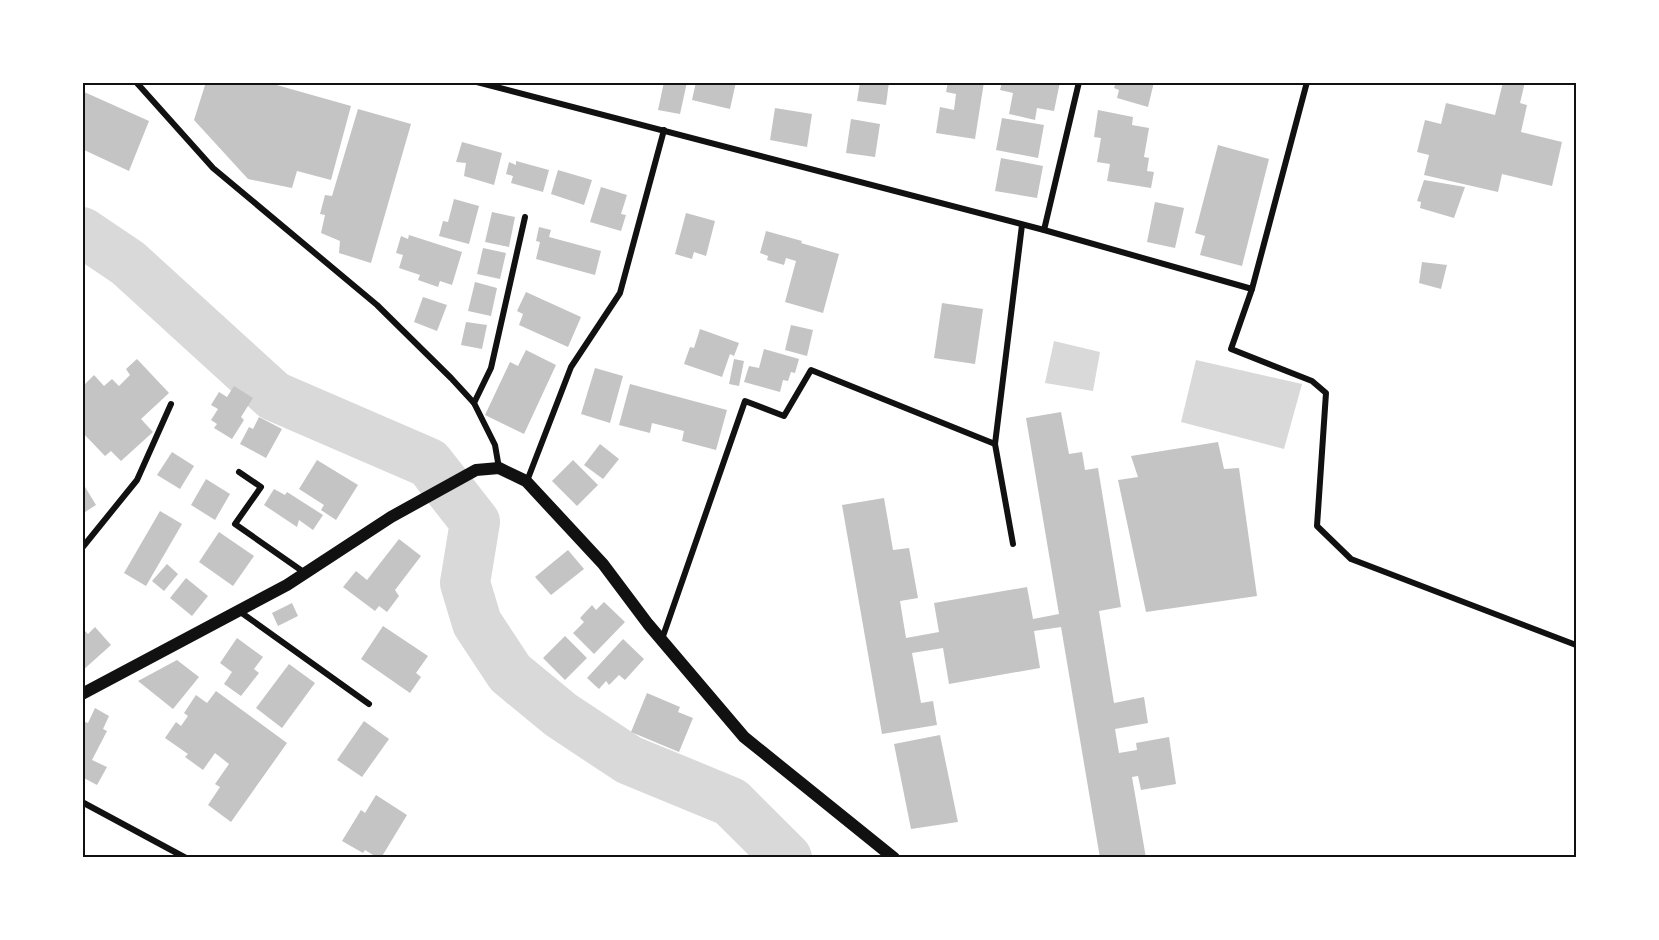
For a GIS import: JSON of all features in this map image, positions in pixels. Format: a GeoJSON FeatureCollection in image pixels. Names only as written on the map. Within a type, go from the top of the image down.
{"type":"FeatureCollection","features":[{"type":"Feature","properties":{"kind":"main road"},"geometry":{"type":"LineString","coordinates":[[82,694],[287,585],[391,517],[476,470],[499,468],[526,481],[603,564],[648,624],[744,737],[894,858]]}},
{"type":"Feature","properties":{"kind":"street"},"geometry":{"type":"LineString","coordinates":[[136,82],[213,168],[377,305],[451,378],[474,403],[495,445],[499,468]]}},
{"type":"Feature","properties":{"kind":"street"},"geometry":{"type":"LineString","coordinates":[[477,82],[1044,230],[1252,289]]}},
{"type":"Feature","properties":{"kind":"street"},"geometry":{"type":"LineString","coordinates":[[1044,230],[1079,82]]}},
{"type":"Feature","properties":{"kind":"street"},"geometry":{"type":"LineString","coordinates":[[1306,82],[1252,289],[1231,349],[1312,381],[1326,393],[1317,526],[1351,559],[1576,645]]}},
{"type":"Feature","properties":{"kind":"street"},"geometry":{"type":"LineString","coordinates":[[526,481],[571,367],[620,292],[664,130]]}},
{"type":"Feature","properties":{"kind":"street"},"geometry":{"type":"LineString","coordinates":[[474,403],[491,368],[525,217]]}},
{"type":"Feature","properties":{"kind":"street"},"geometry":{"type":"LineString","coordinates":[[1013,544],[995,444],[1022,225]]}},
{"type":"Feature","properties":{"kind":"street"},"geometry":{"type":"LineString","coordinates":[[662,640],[745,401],[784,416],[811,370],[995,444]]}},
{"type":"Feature","properties":{"kind":"street"},"geometry":{"type":"LineString","coordinates":[[82,548],[137,480],[171,404]]}},
{"type":"Feature","properties":{"kind":"street"},"geometry":{"type":"LineString","coordinates":[[240,472],[261,487],[235,524],[305,573]]}},
{"type":"Feature","properties":{"kind":"street"},"geometry":{"type":"LineString","coordinates":[[239,611],[369,704]]}},
{"type":"Feature","properties":{"kind":"street"},"geometry":{"type":"LineString","coordinates":[[82,802],[186,858]]}},
{"type":"Feature","properties":{"kind":"shaded area"},"geometry":{"type":"Polygon","coordinates":[[[1054,341],[1100,352],[1093,391],[1045,383],[1054,341]]]}},
{"type":"Feature","properties":{"kind":"shaded area"},"geometry":{"type":"Polygon","coordinates":[[[1196,360],[1302,384],[1284,449],[1181,422],[1196,360]]]}},
{"type":"Feature","properties":{"kind":"building"},"geometry":{"type":"Polygon","coordinates":[[[206,82],[266,82],[351,106],[331,180],[297,171],[292,188],[248,179],[194,120],[206,82]]]}},
{"type":"Feature","properties":{"kind":"building"},"geometry":{"type":"Polygon","coordinates":[[[664,82],[687,82],[680,114],[658,110],[664,82]]]}},
{"type":"Feature","properties":{"kind":"building"},"geometry":{"type":"Polygon","coordinates":[[[696,82],[736,82],[730,109],[692,100],[696,82]]]}},
{"type":"Feature","properties":{"kind":"building"},"geometry":{"type":"Polygon","coordinates":[[[860,82],[889,82],[886,105],[857,101],[860,82]]]}},
{"type":"Feature","properties":{"kind":"building"},"geometry":{"type":"Polygon","coordinates":[[[948,82],[984,82],[975,139],[936,133],[940,107],[954,110],[956,94],[946,92],[948,82]]]}},
{"type":"Feature","properties":{"kind":"building"},"geometry":{"type":"Polygon","coordinates":[[[1002,82],[1060,82],[1054,111],[1037,108],[1035,120],[1009,114],[1013,93],[1000,90],[1002,82]]]}},
{"type":"Feature","properties":{"kind":"building"},"geometry":{"type":"Polygon","coordinates":[[[1116,82],[1154,82],[1148,107],[1117,98],[1119,90],[1114,88],[1116,82]]]}},
{"type":"Feature","properties":{"kind":"building"},"geometry":{"type":"Polygon","coordinates":[[[1503,82],[1525,82],[1520,103],[1527,105],[1521,132],[1562,142],[1552,186],[1502,174],[1498,192],[1424,175],[1429,155],[1417,152],[1425,120],[1441,124],[1446,103],[1495,115],[1503,82]]]}},
{"type":"Feature","properties":{"kind":"building"},"geometry":{"type":"Polygon","coordinates":[[[82,91],[149,121],[129,171],[82,149],[82,91]]]}},
{"type":"Feature","properties":{"kind":"building"},"geometry":{"type":"Polygon","coordinates":[[[775,108],[812,114],[807,147],[770,140],[775,108]]]}},
{"type":"Feature","properties":{"kind":"building"},"geometry":{"type":"Polygon","coordinates":[[[358,109],[411,124],[371,263],[339,253],[340,241],[321,233],[325,215],[320,214],[325,195],[332,196],[358,109]]]}},
{"type":"Feature","properties":{"kind":"building"},"geometry":{"type":"Polygon","coordinates":[[[1098,110],[1133,117],[1132,125],[1149,128],[1144,157],[1149,158],[1147,171],[1154,172],[1151,188],[1107,181],[1110,164],[1097,162],[1101,138],[1094,137],[1098,110]]]}},
{"type":"Feature","properties":{"kind":"building"},"geometry":{"type":"Polygon","coordinates":[[[1002,118],[1044,125],[1038,158],[996,150],[1002,118]]]}},
{"type":"Feature","properties":{"kind":"building"},"geometry":{"type":"Polygon","coordinates":[[[851,119],[880,124],[875,157],[846,153],[851,119]]]}},
{"type":"Feature","properties":{"kind":"building"},"geometry":{"type":"Polygon","coordinates":[[[462,142],[502,153],[494,185],[464,176],[466,163],[456,162],[462,142]]]}},
{"type":"Feature","properties":{"kind":"building"},"geometry":{"type":"Polygon","coordinates":[[[1218,145],[1269,159],[1242,266],[1200,255],[1205,236],[1195,233],[1218,145]]]}},
{"type":"Feature","properties":{"kind":"building"},"geometry":{"type":"Polygon","coordinates":[[[1001,158],[1043,166],[1037,198],[995,191],[1001,158]]]}},
{"type":"Feature","properties":{"kind":"building"},"geometry":{"type":"Polygon","coordinates":[[[516,161],[549,170],[543,192],[511,183],[513,176],[506,174],[509,162],[516,165],[516,161]]]}},
{"type":"Feature","properties":{"kind":"building"},"geometry":{"type":"Polygon","coordinates":[[[558,170],[592,180],[584,205],[551,194],[558,170]]]}},
{"type":"Feature","properties":{"kind":"building"},"geometry":{"type":"Polygon","coordinates":[[[1424,180],[1465,187],[1454,218],[1420,208],[1421,202],[1417,201],[1424,180]]]}},
{"type":"Feature","properties":{"kind":"building"},"geometry":{"type":"Polygon","coordinates":[[[601,187],[627,195],[621,214],[626,215],[621,231],[590,222],[601,187]]]}},
{"type":"Feature","properties":{"kind":"building"},"geometry":{"type":"Polygon","coordinates":[[[454,199],[479,206],[469,244],[439,236],[443,221],[448,222],[454,199]]]}},
{"type":"Feature","properties":{"kind":"building"},"geometry":{"type":"Polygon","coordinates":[[[1155,202],[1184,208],[1175,248],[1147,242],[1155,202]]]}},
{"type":"Feature","properties":{"kind":"building"},"geometry":{"type":"Polygon","coordinates":[[[492,212],[515,217],[509,247],[485,242],[492,212]]]}},
{"type":"Feature","properties":{"kind":"building"},"geometry":{"type":"Polygon","coordinates":[[[686,213],[715,221],[706,256],[694,252],[692,259],[675,254],[686,213]]]}},
{"type":"Feature","properties":{"kind":"building"},"geometry":{"type":"Polygon","coordinates":[[[539,227],[551,230],[549,237],[601,251],[595,275],[536,259],[540,242],[536,241],[539,227]]]}},
{"type":"Feature","properties":{"kind":"building"},"geometry":{"type":"Polygon","coordinates":[[[766,231],[839,254],[823,313],[785,302],[796,261],[786,258],[784,265],[767,260],[768,256],[760,253],[766,231]]]}},
{"type":"Feature","properties":{"kind":"building"},"geometry":{"type":"Polygon","coordinates":[[[409,235],[462,252],[452,285],[440,281],[438,287],[418,280],[420,275],[399,268],[403,255],[396,253],[401,236],[408,239],[409,235]]]}},
{"type":"Feature","properties":{"kind":"building"},"geometry":{"type":"Polygon","coordinates":[[[483,248],[506,253],[500,279],[477,274],[483,248]]]}},
{"type":"Feature","properties":{"kind":"building"},"geometry":{"type":"Polygon","coordinates":[[[1422,262],[1447,265],[1441,289],[1419,283],[1422,262]]]}},
{"type":"Feature","properties":{"kind":"building"},"geometry":{"type":"Polygon","coordinates":[[[475,282],[497,288],[491,316],[468,311],[475,282]]]}},
{"type":"Feature","properties":{"kind":"building"},"geometry":{"type":"Polygon","coordinates":[[[526,292],[581,317],[568,347],[519,325],[523,314],[517,311],[526,292]]]}},
{"type":"Feature","properties":{"kind":"building"},"geometry":{"type":"Polygon","coordinates":[[[423,297],[447,305],[437,331],[414,322],[423,297]]]}},
{"type":"Feature","properties":{"kind":"building"},"geometry":{"type":"Polygon","coordinates":[[[942,303],[983,309],[975,364],[934,358],[942,303]]]}},
{"type":"Feature","properties":{"kind":"building"},"geometry":{"type":"Polygon","coordinates":[[[466,322],[487,325],[482,349],[461,345],[466,322]]]}},
{"type":"Feature","properties":{"kind":"building"},"geometry":{"type":"Polygon","coordinates":[[[791,325],[813,330],[807,356],[785,350],[791,325]]]}},
{"type":"Feature","properties":{"kind":"building"},"geometry":{"type":"Polygon","coordinates":[[[700,329],[739,343],[734,356],[730,354],[722,377],[684,364],[690,347],[694,348],[700,329]]]}},
{"type":"Feature","properties":{"kind":"building"},"geometry":{"type":"Polygon","coordinates":[[[764,349],[799,359],[795,373],[791,372],[788,381],[783,380],[780,392],[744,382],[749,366],[759,368],[764,349]]]}},
{"type":"Feature","properties":{"kind":"building"},"geometry":{"type":"Polygon","coordinates":[[[526,350],[556,365],[524,434],[485,415],[510,362],[518,366],[526,350]]]}},
{"type":"Feature","properties":{"kind":"building"},"geometry":{"type":"Polygon","coordinates":[[[137,359],[169,393],[141,419],[153,432],[121,461],[111,451],[105,456],[82,432],[82,387],[94,375],[104,386],[112,379],[119,386],[130,375],[126,369],[137,359]]]}},
{"type":"Feature","properties":{"kind":"building"},"geometry":{"type":"Polygon","coordinates":[[[734,359],[744,361],[739,386],[729,384],[734,359]]]}},
{"type":"Feature","properties":{"kind":"building"},"geometry":{"type":"Polygon","coordinates":[[[595,368],[623,376],[610,423],[581,414],[595,368]]]}},
{"type":"Feature","properties":{"kind":"building"},"geometry":{"type":"Polygon","coordinates":[[[630,384],[727,410],[716,450],[682,441],[684,431],[652,423],[650,433],[619,425],[630,384]]]}},
{"type":"Feature","properties":{"kind":"building"},"geometry":{"type":"Polygon","coordinates":[[[234,386],[253,398],[241,417],[244,420],[232,439],[214,428],[217,424],[211,420],[218,409],[211,405],[219,392],[227,397],[234,386]]]}},
{"type":"Feature","properties":{"kind":"building"},"geometry":{"type":"Polygon","coordinates":[[[1061,412],[1069,454],[1082,452],[1085,470],[1098,468],[1121,607],[1099,611],[1114,703],[1144,697],[1148,723],[1115,729],[1119,753],[1137,750],[1136,743],[1169,737],[1176,784],[1141,790],[1138,776],[1132,777],[1146,858],[1100,858],[1061,627],[1034,631],[1040,668],[949,684],[943,648],[912,653],[921,703],[933,701],[937,725],[882,734],[842,505],[884,498],[893,550],[909,548],[918,598],[900,601],[906,638],[939,632],[934,603],[1027,587],[1033,619],[1059,614],[1026,418],[1061,412]]]}},
{"type":"Feature","properties":{"kind":"building"},"geometry":{"type":"Polygon","coordinates":[[[259,417],[282,429],[266,458],[240,444],[249,427],[253,429],[259,417]]]}},
{"type":"Feature","properties":{"kind":"building"},"geometry":{"type":"Polygon","coordinates":[[[1218,442],[1224,469],[1239,468],[1257,596],[1146,612],[1118,480],[1138,477],[1131,456],[1218,442]]]}},
{"type":"Feature","properties":{"kind":"building"},"geometry":{"type":"Polygon","coordinates":[[[600,444],[619,459],[603,479],[584,465],[600,444]]]}},
{"type":"Feature","properties":{"kind":"building"},"geometry":{"type":"Polygon","coordinates":[[[172,452],[194,466],[180,489],[157,475],[172,452]]]}},
{"type":"Feature","properties":{"kind":"building"},"geometry":{"type":"Polygon","coordinates":[[[317,460],[358,485],[336,520],[321,510],[324,505],[299,489],[317,460]]]}},
{"type":"Feature","properties":{"kind":"building"},"geometry":{"type":"Polygon","coordinates":[[[573,460],[598,485],[577,506],[552,481],[573,460]]]}},
{"type":"Feature","properties":{"kind":"building"},"geometry":{"type":"Polygon","coordinates":[[[206,479],[230,494],[215,520],[191,505],[206,479]]]}},
{"type":"Feature","properties":{"kind":"building"},"geometry":{"type":"Polygon","coordinates":[[[82,482],[96,505],[82,514],[82,482]]]}},
{"type":"Feature","properties":{"kind":"building"},"geometry":{"type":"Polygon","coordinates":[[[274,489],[285,495],[287,492],[323,515],[313,530],[299,520],[297,527],[264,505],[274,489]]]}},
{"type":"Feature","properties":{"kind":"building"},"geometry":{"type":"Polygon","coordinates":[[[160,511],[182,524],[146,586],[124,573],[160,511]]]}},
{"type":"Feature","properties":{"kind":"building"},"geometry":{"type":"Polygon","coordinates":[[[219,532],[254,556],[233,586],[199,562],[219,532]]]}},
{"type":"Feature","properties":{"kind":"building"},"geometry":{"type":"Polygon","coordinates":[[[399,539],[421,556],[395,590],[399,596],[387,612],[379,606],[375,611],[343,587],[356,571],[367,580],[399,539]]]}},
{"type":"Feature","properties":{"kind":"building"},"geometry":{"type":"Polygon","coordinates":[[[568,550],[584,569],[551,595],[535,577],[568,550]]]}},
{"type":"Feature","properties":{"kind":"building"},"geometry":{"type":"Polygon","coordinates":[[[167,564],[178,574],[164,591],[152,581],[167,564]]]}},
{"type":"Feature","properties":{"kind":"building"},"geometry":{"type":"Polygon","coordinates":[[[186,578],[208,596],[192,616],[170,598],[186,578]]]}},
{"type":"Feature","properties":{"kind":"building"},"geometry":{"type":"Polygon","coordinates":[[[604,602],[625,622],[594,654],[573,633],[584,622],[580,618],[592,605],[596,610],[604,602]]]}},
{"type":"Feature","properties":{"kind":"building"},"geometry":{"type":"Polygon","coordinates":[[[292,603],[298,616],[278,626],[272,613],[292,603]]]}},
{"type":"Feature","properties":{"kind":"building"},"geometry":{"type":"Polygon","coordinates":[[[383,626],[428,656],[416,673],[421,677],[410,693],[361,659],[383,626]]]}},
{"type":"Feature","properties":{"kind":"building"},"geometry":{"type":"Polygon","coordinates":[[[95,627],[111,645],[82,671],[82,628],[88,634],[95,627]]]}},
{"type":"Feature","properties":{"kind":"building"},"geometry":{"type":"Polygon","coordinates":[[[565,636],[587,658],[565,680],[543,658],[565,636]]]}},
{"type":"Feature","properties":{"kind":"building"},"geometry":{"type":"Polygon","coordinates":[[[237,638],[263,657],[254,669],[259,673],[241,696],[224,684],[232,672],[220,663],[237,638]]]}},
{"type":"Feature","properties":{"kind":"building"},"geometry":{"type":"Polygon","coordinates":[[[623,639],[644,659],[625,680],[619,675],[609,685],[606,681],[599,689],[587,678],[623,639]]]}},
{"type":"Feature","properties":{"kind":"building"},"geometry":{"type":"Polygon","coordinates":[[[177,660],[199,677],[173,709],[138,681],[177,660]]]}},
{"type":"Feature","properties":{"kind":"building"},"geometry":{"type":"Polygon","coordinates":[[[289,664],[315,683],[282,728],[256,708],[289,664]]]}},
{"type":"Feature","properties":{"kind":"building"},"geometry":{"type":"Polygon","coordinates":[[[216,691],[287,743],[231,822],[208,805],[220,787],[215,784],[229,764],[215,753],[203,770],[185,757],[188,754],[165,738],[176,722],[181,726],[188,716],[184,713],[196,695],[207,703],[216,691]]]}},
{"type":"Feature","properties":{"kind":"building"},"geometry":{"type":"Polygon","coordinates":[[[647,693],[680,707],[678,712],[693,718],[679,752],[631,732],[647,693]]]}},
{"type":"Feature","properties":{"kind":"building"},"geometry":{"type":"Polygon","coordinates":[[[95,708],[109,716],[103,729],[107,731],[92,760],[107,767],[97,785],[82,777],[82,721],[88,723],[95,708]]]}},
{"type":"Feature","properties":{"kind":"building"},"geometry":{"type":"Polygon","coordinates":[[[364,721],[389,739],[362,777],[337,760],[364,721]]]}},
{"type":"Feature","properties":{"kind":"building"},"geometry":{"type":"Polygon","coordinates":[[[940,735],[958,822],[911,829],[894,744],[940,735]]]}},
{"type":"Feature","properties":{"kind":"building"},"geometry":{"type":"Polygon","coordinates":[[[376,795],[407,815],[381,858],[365,850],[363,853],[342,841],[361,810],[365,813],[376,795]]]}},
{"type":"Feature","properties":{"kind":"waterway"},"geometry":{"type":"LineString","coordinates":[[82,232],[128,263],[274,396],[429,463],[475,522],[465,583],[477,623],[510,673],[561,715],[629,760],[731,802],[787,858]]}}]}
